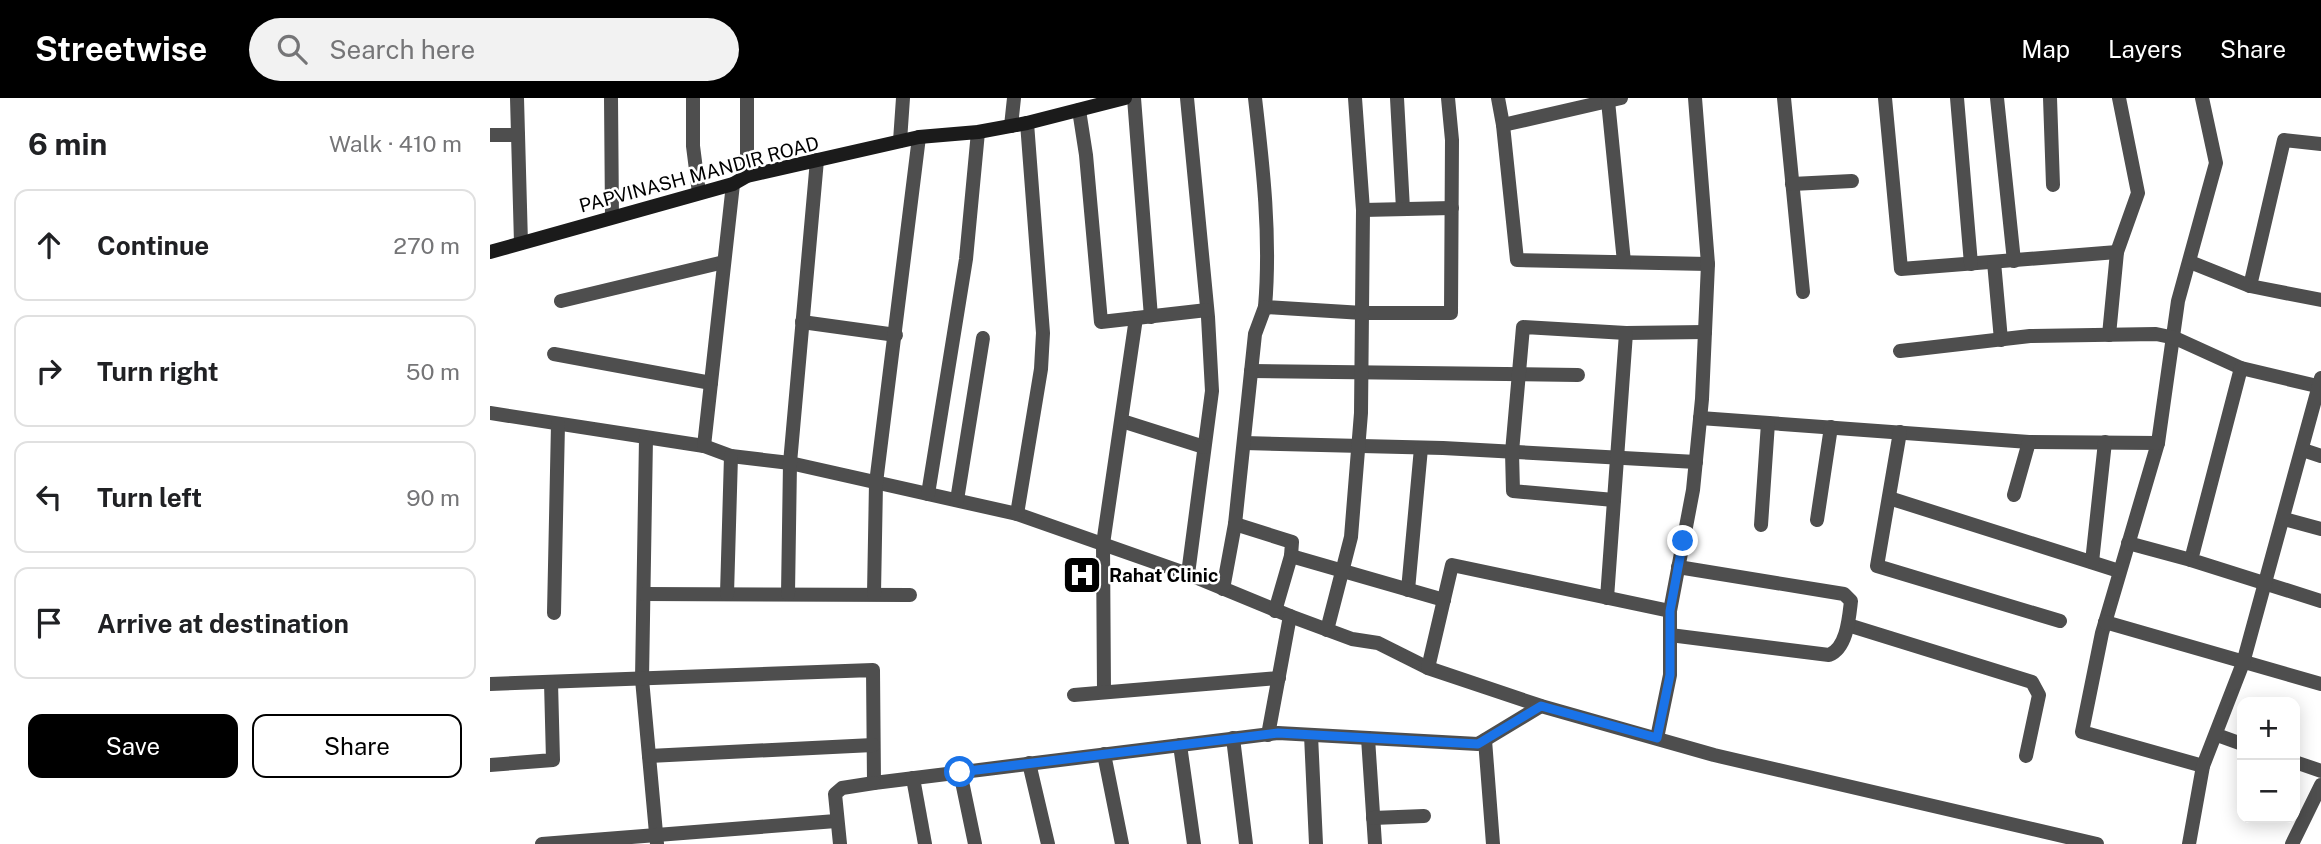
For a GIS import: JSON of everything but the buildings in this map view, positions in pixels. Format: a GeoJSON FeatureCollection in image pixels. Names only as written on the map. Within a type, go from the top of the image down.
{"type":"FeatureCollection","features":[{"type":"Feature","properties":{"kind":"street"},"geometry":{"type":"LineString","coordinates":[[517,98],[521,243]]}},
{"type":"Feature","properties":{"kind":"street"},"geometry":{"type":"LineString","coordinates":[[611,98],[612,217]]}},
{"type":"Feature","properties":{"kind":"street"},"geometry":{"type":"LineString","coordinates":[[693,98],[692,146],[699,193]]}},
{"type":"Feature","properties":{"kind":"street"},"geometry":{"type":"LineString","coordinates":[[747,98],[747,176]]}},
{"type":"Feature","properties":{"kind":"street"},"geometry":{"type":"LineString","coordinates":[[900,141],[903,98]]}},
{"type":"Feature","properties":{"kind":"street"},"geometry":{"type":"LineString","coordinates":[[1011,125],[1014,98]]}},
{"type":"Feature","properties":{"kind":"street","name":"PAPVINASH MANDIR ROAD"},"geometry":{"type":"LineString","coordinates":[[490,252],[733,184],[747,176],[919,137],[978,132],[1027,122],[1125,98]]}},
{"type":"Feature","properties":{"kind":"street"},"geometry":{"type":"LineString","coordinates":[[1134,98],[1151,317]]}},
{"type":"Feature","properties":{"kind":"street"},"geometry":{"type":"LineString","coordinates":[[1187,98],[1208,310],[1212,391],[1188,574]]}},
{"type":"Feature","properties":{"kind":"street"},"geometry":{"type":"LineString","coordinates":[[1223,589],[1235,524],[1255,334],[1265,307],[1267,261],[1263,163],[1255,98]]}},
{"type":"Feature","properties":{"kind":"street"},"geometry":{"type":"LineString","coordinates":[[1327,630],[1351,537],[1359,447],[1363,210],[1355,98]]}},
{"type":"Feature","properties":{"kind":"street"},"geometry":{"type":"LineString","coordinates":[[1397,98],[1403,209]]}},
{"type":"Feature","properties":{"kind":"street"},"geometry":{"type":"LineString","coordinates":[[1265,307],[1363,313],[1451,313],[1452,208],[1448,98]]}},
{"type":"Feature","properties":{"kind":"street"},"geometry":{"type":"LineString","coordinates":[[1498,98],[1517,260],[1708,264]]}},
{"type":"Feature","properties":{"kind":"street"},"geometry":{"type":"LineString","coordinates":[[1657,738],[1670,675],[1670,611],[1696,462],[1700,418],[1708,264],[1695,98]]}},
{"type":"Feature","properties":{"kind":"street"},"geometry":{"type":"LineString","coordinates":[[1784,98],[1803,292]]}},
{"type":"Feature","properties":{"kind":"street"},"geometry":{"type":"LineString","coordinates":[[1885,98],[1901,269],[2117,252]]}},
{"type":"Feature","properties":{"kind":"street"},"geometry":{"type":"LineString","coordinates":[[1957,98],[1971,264]]}},
{"type":"Feature","properties":{"kind":"street"},"geometry":{"type":"LineString","coordinates":[[1997,98],[2014,261]]}},
{"type":"Feature","properties":{"kind":"street"},"geometry":{"type":"LineString","coordinates":[[2050,98],[2053,185]]}},
{"type":"Feature","properties":{"kind":"street"},"geometry":{"type":"LineString","coordinates":[[2109,335],[2117,252],[2138,193],[2119,98]]}},
{"type":"Feature","properties":{"kind":"street"},"geometry":{"type":"LineString","coordinates":[[2202,98],[2216,163],[2178,301],[2175,338],[2158,443],[2105,622],[2082,732],[2203,765]]}},
{"type":"Feature","properties":{"kind":"street"},"geometry":{"type":"LineString","coordinates":[[1503,125],[1615,99],[1623,262]]}},
{"type":"Feature","properties":{"kind":"street"},"geometry":{"type":"LineString","coordinates":[[1079,110],[1086,155],[1101,322],[1208,310]]}},
{"type":"Feature","properties":{"kind":"street"},"geometry":{"type":"LineString","coordinates":[[1017,514],[1041,369],[1043,333],[1027,122]]}},
{"type":"Feature","properties":{"kind":"street"},"geometry":{"type":"LineString","coordinates":[[928,494],[966,259],[978,132]]}},
{"type":"Feature","properties":{"kind":"street"},"geometry":{"type":"LineString","coordinates":[[490,135],[518,135]]}},
{"type":"Feature","properties":{"kind":"street"},"geometry":{"type":"LineString","coordinates":[[874,594],[876,483],[919,137]]}},
{"type":"Feature","properties":{"kind":"street"},"geometry":{"type":"LineString","coordinates":[[2250,286],[2284,140],[2321,144]]}},
{"type":"Feature","properties":{"kind":"street"},"geometry":{"type":"LineString","coordinates":[[788,594],[790,463],[817,160]]}},
{"type":"Feature","properties":{"kind":"street"},"geometry":{"type":"LineString","coordinates":[[1792,184],[1852,181]]}},
{"type":"Feature","properties":{"kind":"street"},"geometry":{"type":"LineString","coordinates":[[704,446],[733,184]]}},
{"type":"Feature","properties":{"kind":"street"},"geometry":{"type":"LineString","coordinates":[[1363,210],[1452,208]]}},
{"type":"Feature","properties":{"kind":"street"},"geometry":{"type":"LineString","coordinates":[[561,301],[724,262]]}},
{"type":"Feature","properties":{"kind":"street"},"geometry":{"type":"LineString","coordinates":[[1994,262],[2001,340]]}},
{"type":"Feature","properties":{"kind":"street"},"geometry":{"type":"LineString","coordinates":[[2190,262],[2250,286],[2321,300]]}},
{"type":"Feature","properties":{"kind":"street"},"geometry":{"type":"LineString","coordinates":[[1104,692],[1103,544],[1136,318]]}},
{"type":"Feature","properties":{"kind":"street"},"geometry":{"type":"LineString","coordinates":[[802,322],[896,335]]}},
{"type":"Feature","properties":{"kind":"street"},"geometry":{"type":"LineString","coordinates":[[1614,500],[1513,491],[1512,452],[1522,327],[1626,333],[1705,332]]}},
{"type":"Feature","properties":{"kind":"street"},"geometry":{"type":"LineString","coordinates":[[1607,598],[1626,333]]}},
{"type":"Feature","properties":{"kind":"street"},"geometry":{"type":"LineString","coordinates":[[1900,351],[2001,340],[2156,334],[2175,338],[2241,368],[2320,384],[2243,663],[2203,765],[2189,844]]}},
{"type":"Feature","properties":{"kind":"street"},"geometry":{"type":"LineString","coordinates":[[957,500],[983,338]]}},
{"type":"Feature","properties":{"kind":"street"},"geometry":{"type":"LineString","coordinates":[[554,354],[711,383]]}},
{"type":"Feature","properties":{"kind":"street"},"geometry":{"type":"LineString","coordinates":[[2191,560],[2241,368]]}},
{"type":"Feature","properties":{"kind":"street"},"geometry":{"type":"LineString","coordinates":[[1251,371],[1578,375]]}},
{"type":"Feature","properties":{"kind":"street"},"geometry":{"type":"LineString","coordinates":[[490,413],[704,446],[731,456],[790,463],[1017,514],[1188,574],[1327,630],[1378,643],[1428,668],[1541,706],[1714,755],[2097,844]]}},
{"type":"Feature","properties":{"kind":"street"},"geometry":{"type":"LineString","coordinates":[[1700,418],[2029,442],[2158,443]]}},
{"type":"Feature","properties":{"kind":"street"},"geometry":{"type":"LineString","coordinates":[[1122,421],[1204,447]]}},
{"type":"Feature","properties":{"kind":"street"},"geometry":{"type":"LineString","coordinates":[[1761,525],[1768,423]]}},
{"type":"Feature","properties":{"kind":"street"},"geometry":{"type":"LineString","coordinates":[[554,613],[558,424]]}},
{"type":"Feature","properties":{"kind":"street"},"geometry":{"type":"LineString","coordinates":[[1817,520],[1831,427]]}},
{"type":"Feature","properties":{"kind":"street"},"geometry":{"type":"LineString","coordinates":[[1900,432],[1877,566],[2060,621]]}},
{"type":"Feature","properties":{"kind":"street"},"geometry":{"type":"LineString","coordinates":[[646,438],[642,679],[657,840]]}},
{"type":"Feature","properties":{"kind":"street"},"geometry":{"type":"LineString","coordinates":[[2014,495],[2029,442]]}},
{"type":"Feature","properties":{"kind":"street"},"geometry":{"type":"LineString","coordinates":[[1244,443],[1421,448],[1696,462]]}},
{"type":"Feature","properties":{"kind":"street"},"geometry":{"type":"LineString","coordinates":[[2092,562],[2105,443]]}},
{"type":"Feature","properties":{"kind":"street"},"geometry":{"type":"LineString","coordinates":[[1408,590],[1421,448]]}},
{"type":"Feature","properties":{"kind":"street"},"geometry":{"type":"LineString","coordinates":[[2303,450],[2321,456]]}},
{"type":"Feature","properties":{"kind":"street"},"geometry":{"type":"LineString","coordinates":[[727,594],[731,456]]}},
{"type":"Feature","properties":{"kind":"street"},"geometry":{"type":"LineString","coordinates":[[1889,498],[2119,571]]}},
{"type":"Feature","properties":{"kind":"street"},"geometry":{"type":"LineString","coordinates":[[2284,519],[2321,529]]}},
{"type":"Feature","properties":{"kind":"street"},"geometry":{"type":"LineString","coordinates":[[1235,524],[1292,542],[1291,555],[1275,611]]}},
{"type":"Feature","properties":{"kind":"street"},"geometry":{"type":"LineString","coordinates":[[2128,542],[2321,601]]}},
{"type":"Feature","properties":{"kind":"street"},"geometry":{"type":"LineString","coordinates":[[1291,555],[1444,600]]}},
{"type":"Feature","properties":{"kind":"street"},"geometry":{"type":"LineString","coordinates":[[1428,668],[1452,565],[1670,611]]}},
{"type":"Feature","properties":{"kind":"street"},"geometry":{"type":"LineString","coordinates":[[1670,635],[1829,655],[1839,649],[1848,625],[1851,601],[1844,594],[1678,568]]}},
{"type":"Feature","properties":{"kind":"street"},"geometry":{"type":"LineString","coordinates":[[644,594],[910,595]]}},
{"type":"Feature","properties":{"kind":"street"},"geometry":{"type":"LineString","coordinates":[[1268,735],[1290,616]]}},
{"type":"Feature","properties":{"kind":"street"},"geometry":{"type":"LineString","coordinates":[[2105,622],[2321,684]]}},
{"type":"Feature","properties":{"kind":"street"},"geometry":{"type":"LineString","coordinates":[[1848,625],[2032,682],[2039,695],[2026,756]]}},
{"type":"Feature","properties":{"kind":"street"},"geometry":{"type":"LineString","coordinates":[[490,684],[873,670],[874,783]]}},
{"type":"Feature","properties":{"kind":"street"},"geometry":{"type":"LineString","coordinates":[[1074,695],[1279,678]]}},
{"type":"Feature","properties":{"kind":"street"},"geometry":{"type":"LineString","coordinates":[[490,765],[553,760],[551,682]]}},
{"type":"Feature","properties":{"kind":"street"},"geometry":{"type":"LineString","coordinates":[[840,844],[835,794],[842,788],[1268,735],[1478,744],[1541,706]]}},
{"type":"Feature","properties":{"kind":"street"},"geometry":{"type":"LineString","coordinates":[[2217,734],[2237,742]]}},
{"type":"Feature","properties":{"kind":"street"},"geometry":{"type":"LineString","coordinates":[[1311,735],[1316,844]]}},
{"type":"Feature","properties":{"kind":"street"},"geometry":{"type":"LineString","coordinates":[[1233,738],[1246,844]]}},
{"type":"Feature","properties":{"kind":"street"},"geometry":{"type":"LineString","coordinates":[[1368,738],[1375,844]]}},
{"type":"Feature","properties":{"kind":"street"},"geometry":{"type":"LineString","coordinates":[[1485,740],[1493,844]]}},
{"type":"Feature","properties":{"kind":"street"},"geometry":{"type":"LineString","coordinates":[[649,756],[873,745]]}},
{"type":"Feature","properties":{"kind":"street"},"geometry":{"type":"LineString","coordinates":[[1180,745],[1194,844]]}},
{"type":"Feature","properties":{"kind":"street"},"geometry":{"type":"LineString","coordinates":[[1104,754],[1122,844]]}},
{"type":"Feature","properties":{"kind":"street"},"geometry":{"type":"LineString","coordinates":[[1029,763],[1048,844]]}},
{"type":"Feature","properties":{"kind":"street"},"geometry":{"type":"LineString","coordinates":[[2300,764],[2321,771]]}},
{"type":"Feature","properties":{"kind":"street"},"geometry":{"type":"LineString","coordinates":[[960,772],[975,844]]}},
{"type":"Feature","properties":{"kind":"street"},"geometry":{"type":"LineString","coordinates":[[913,778],[925,844]]}},
{"type":"Feature","properties":{"kind":"street"},"geometry":{"type":"LineString","coordinates":[[2292,844],[2321,785]]}},
{"type":"Feature","properties":{"kind":"street"},"geometry":{"type":"LineString","coordinates":[[1373,818],[1424,816]]}},
{"type":"Feature","properties":{"kind":"street"},"geometry":{"type":"LineString","coordinates":[[541,844],[657,840],[745,828],[836,821]]}},
{"type":"Feature","properties":{"kind":"street"},"geometry":{"type":"LineString","coordinates":[[745,828],[747,844]]}},
{"type":"Feature","properties":{"kind":"place","name":"Rahat Clinic"},"geometry":{"type":"Point","coordinates":[1082,575]}},
{"type":"Feature","properties":{"kind":"route"},"geometry":{"type":"LineString","coordinates":[[960,772],[1278,733],[1478,744],[1541,706],[1657,738],[1670,675],[1670,611],[1683,541]]}}]}
